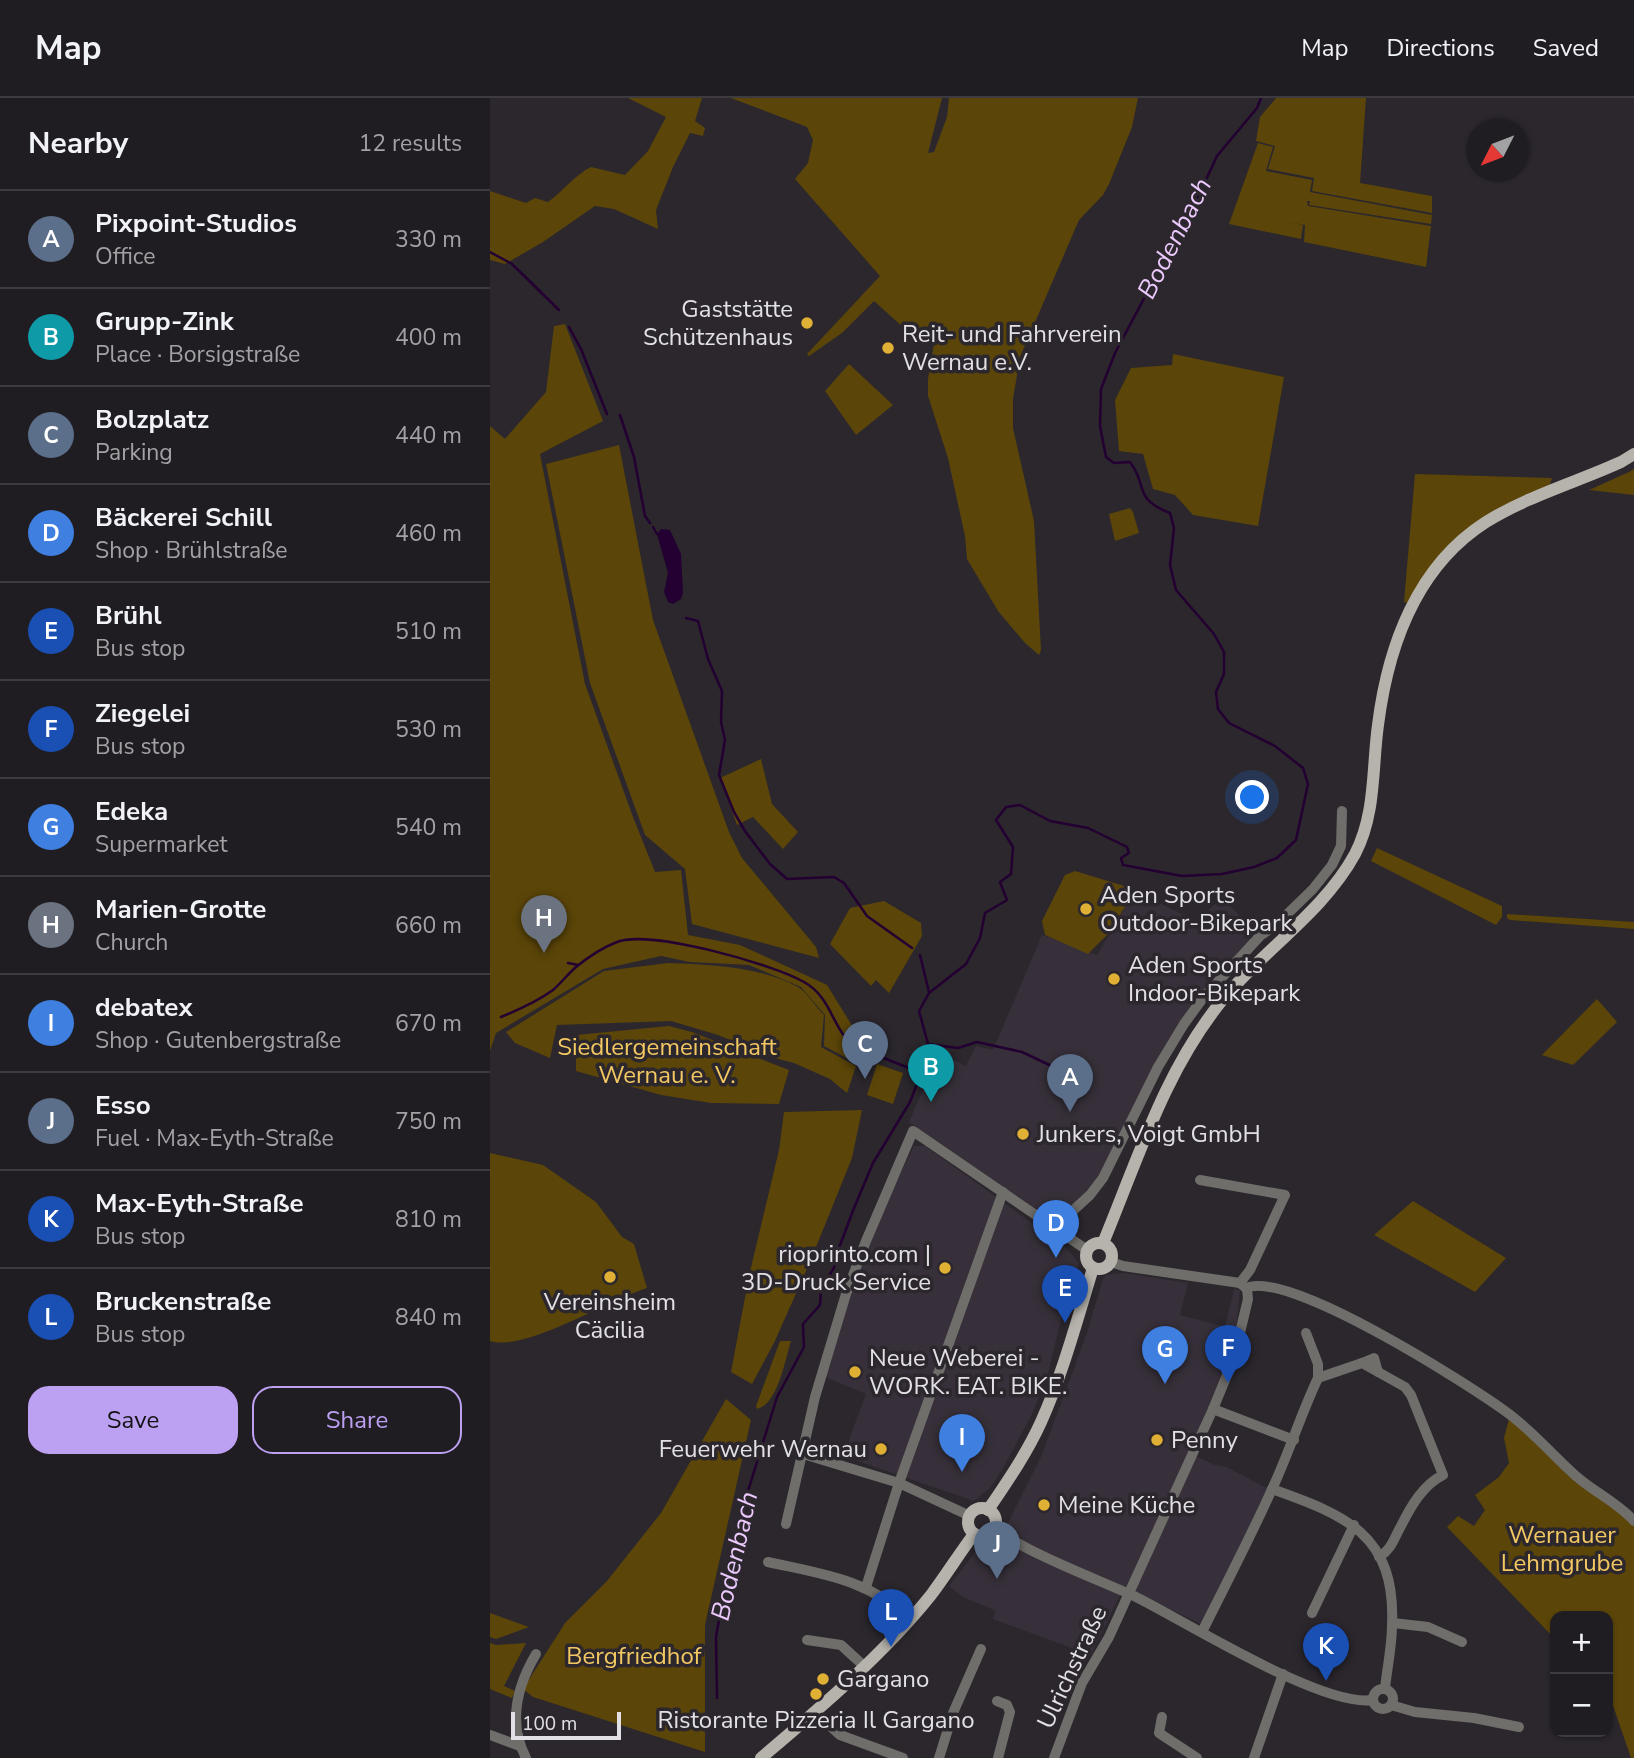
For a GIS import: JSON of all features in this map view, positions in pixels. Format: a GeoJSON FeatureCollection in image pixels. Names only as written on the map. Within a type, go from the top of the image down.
{"type":"FeatureCollection","features":[{"type":"Feature","properties":{"kind":"main road"},"geometry":{"type":"LineString","coordinates":[[1103,1243],[1157,1110],[1187,1050],[1224,998],[1332,887],[1355,852],[1365,831],[1371,805],[1377,725],[1392,655],[1409,611],[1425,582],[1450,551],[1489,521],[1622,462],[1634,454]]}},
{"type":"Feature","properties":{"kind":"main road"},"geometry":{"type":"LineString","coordinates":[[1096,1243],[1103,1243],[1111,1250],[1111,1262],[1105,1269],[1093,1268],[1086,1261],[1087,1250],[1096,1243]]}},
{"type":"Feature","properties":{"kind":"main road"},"geometry":{"type":"LineString","coordinates":[[988,1510],[1017,1467],[1040,1424],[1093,1268]]}},
{"type":"Feature","properties":{"kind":"main road"},"geometry":{"type":"LineString","coordinates":[[978,1509],[988,1510],[994,1517],[994,1530],[983,1536],[974,1534],[969,1528],[970,1516],[978,1509]]}},
{"type":"Feature","properties":{"kind":"main road"},"geometry":{"type":"LineString","coordinates":[[761,1758],[864,1666],[909,1619],[974,1534]]}},
{"type":"Feature","properties":{"kind":"street"},"geometry":{"type":"LineString","coordinates":[[1054,1228],[1090,1195],[1103,1178],[1157,1069],[1203,998],[1260,936],[1276,925],[1313,889],[1332,864],[1340,846],[1342,811]]}},
{"type":"Feature","properties":{"kind":"street"},"geometry":{"type":"LineString","coordinates":[[786,1524],[818,1386],[846,1294],[913,1131],[1087,1250]]}},
{"type":"Feature","properties":{"kind":"street"},"geometry":{"type":"LineString","coordinates":[[1200,1180],[1285,1195],[1243,1285]]}},
{"type":"Feature","properties":{"kind":"street"},"geometry":{"type":"LineString","coordinates":[[866,1587],[899,1483],[1003,1192]]}},
{"type":"Feature","properties":{"kind":"street"},"geometry":{"type":"LineString","coordinates":[[1111,1262],[1294,1292],[1317,1301],[1418,1355],[1507,1412],[1577,1477],[1634,1521]]}},
{"type":"Feature","properties":{"kind":"street","name":"Ulrichstraße"},"geometry":{"type":"LineString","coordinates":[[1054,1758],[1082,1683],[1109,1637],[1213,1409],[1240,1339],[1248,1299],[1243,1285]]}},
{"type":"Feature","properties":{"kind":"street"},"geometry":{"type":"LineString","coordinates":[[1202,1632],[1272,1489],[1294,1440],[1298,1419],[1318,1378],[1318,1364],[1306,1333]]}},
{"type":"Feature","properties":{"kind":"street"},"geometry":{"type":"LineString","coordinates":[[1318,1378],[1362,1363],[1405,1387],[1411,1395],[1443,1475],[1429,1484],[1418,1496],[1390,1550],[1379,1557]]}},
{"type":"Feature","properties":{"kind":"street"},"geometry":{"type":"LineString","coordinates":[[1213,1409],[1294,1440]]}},
{"type":"Feature","properties":{"kind":"street"},"geometry":{"type":"LineString","coordinates":[[803,1454],[899,1483],[970,1516]]}},
{"type":"Feature","properties":{"kind":"street"},"geometry":{"type":"LineString","coordinates":[[1272,1489],[1328,1510],[1354,1525],[1372,1544],[1386,1572],[1393,1623],[1385,1689]]}},
{"type":"Feature","properties":{"kind":"street"},"geometry":{"type":"LineString","coordinates":[[1312,1613],[1354,1525]]}},
{"type":"Feature","properties":{"kind":"street"},"geometry":{"type":"LineString","coordinates":[[994,1530],[1014,1543],[1129,1594],[1283,1674],[1332,1694],[1361,1701],[1373,1700]]}},
{"type":"Feature","properties":{"kind":"street"},"geometry":{"type":"LineString","coordinates":[[768,1562],[866,1587],[895,1605],[909,1619]]}},
{"type":"Feature","properties":{"kind":"street"},"geometry":{"type":"LineString","coordinates":[[1393,1623],[1428,1627],[1462,1642]]}},
{"type":"Feature","properties":{"kind":"street"},"geometry":{"type":"LineString","coordinates":[[807,1640],[841,1645],[864,1666]]}},
{"type":"Feature","properties":{"kind":"street"},"geometry":{"type":"LineString","coordinates":[[939,1758],[953,1713],[981,1649]]}},
{"type":"Feature","properties":{"kind":"street"},"geometry":{"type":"LineString","coordinates":[[526,1758],[520,1746],[516,1725],[517,1702],[526,1672],[536,1654]]}},
{"type":"Feature","properties":{"kind":"street"},"geometry":{"type":"LineString","coordinates":[[1254,1758],[1283,1674]]}},
{"type":"Feature","properties":{"kind":"street"},"geometry":{"type":"LineString","coordinates":[[1385,1689],[1393,1697],[1388,1708],[1381,1709],[1373,1700],[1377,1691],[1385,1689]]}},
{"type":"Feature","properties":{"kind":"street"},"geometry":{"type":"LineString","coordinates":[[997,1701],[1007,1705],[1010,1712],[999,1758]]}},
{"type":"Feature","properties":{"kind":"street"},"geometry":{"type":"LineString","coordinates":[[1391,1704],[1415,1712],[1480,1718],[1519,1727]]}},
{"type":"Feature","properties":{"kind":"street"},"geometry":{"type":"LineString","coordinates":[[815,1712],[832,1729],[850,1740],[903,1758]]}},
{"type":"Feature","properties":{"kind":"street"},"geometry":{"type":"LineString","coordinates":[[1163,1717],[1159,1733],[1197,1758]]}},
{"type":"Feature","properties":{"kind":"street"},"geometry":{"type":"LineString","coordinates":[[490,1735],[520,1746]]}},
{"type":"Feature","properties":{"kind":"shaded area"},"geometry":{"type":"Polygon","coordinates":[[[661,529],[670,530],[681,554],[683,593],[681,599],[673,604],[668,602],[664,592],[668,573],[657,534],[661,529]]]}},
{"type":"Feature","properties":{"kind":"shaded area"},"geometry":{"type":"Polygon","coordinates":[[[1135,891],[1195,921],[1223,898],[1258,935],[1198,1002],[1125,1124],[1092,1189],[1071,1209],[1050,1218],[909,1122],[939,1053],[966,1066],[976,1046],[993,1050],[1042,935],[1097,955],[1135,891]]]}},
{"type":"Feature","properties":{"kind":"shaded area"},"geometry":{"type":"Polygon","coordinates":[[[914,1146],[925,1146],[1066,1248],[1079,1263],[1062,1315],[1047,1378],[1031,1416],[990,1488],[974,1501],[843,1456],[866,1394],[825,1377],[833,1344],[857,1275],[890,1195],[914,1146]]]}},
{"type":"Feature","properties":{"kind":"shaded area"},"geometry":{"type":"Polygon","coordinates":[[[1124,1273],[1188,1283],[1180,1315],[1225,1327],[1234,1289],[1240,1290],[1236,1330],[1224,1370],[1188,1453],[1226,1467],[1267,1488],[1203,1625],[1124,1587],[1091,1655],[993,1619],[996,1611],[963,1597],[949,1586],[977,1550],[988,1543],[994,1544],[1007,1525],[1041,1457],[1087,1333],[1103,1279],[1106,1275],[1124,1273]]]}},
{"type":"Feature","properties":{"kind":"green space"},"geometry":{"type":"Polygon","coordinates":[[[628,98],[702,98],[695,121],[705,128],[703,136],[690,133],[673,167],[656,210],[658,229],[614,209],[595,206],[505,264],[490,260],[490,191],[526,203],[535,198],[548,202],[591,167],[625,175],[648,151],[666,117],[628,98]]]}},
{"type":"Feature","properties":{"kind":"green space"},"geometry":{"type":"Polygon","coordinates":[[[731,98],[942,98],[928,153],[934,152],[947,117],[949,98],[1138,98],[1132,127],[1109,184],[1103,195],[1079,220],[1020,357],[1013,399],[1013,428],[1034,521],[1041,650],[1039,655],[998,611],[967,559],[965,536],[948,458],[928,396],[928,379],[937,326],[931,323],[916,339],[874,301],[842,333],[809,356],[807,354],[880,276],[795,179],[808,163],[813,140],[807,127],[731,98]]]}},
{"type":"Feature","properties":{"kind":"green space"},"geometry":{"type":"Polygon","coordinates":[[[1276,98],[1366,98],[1360,183],[1432,196],[1432,213],[1312,191],[1314,178],[1268,169],[1275,146],[1256,141],[1260,117],[1276,98]]]}},
{"type":"Feature","properties":{"kind":"green space"},"geometry":{"type":"Polygon","coordinates":[[[1258,143],[1273,147],[1266,171],[1312,180],[1310,192],[1432,215],[1431,224],[1309,205],[1310,201],[1307,201],[1308,206],[1431,226],[1426,267],[1304,242],[1305,225],[1288,222],[1303,225],[1301,239],[1229,224],[1258,143]]]}},
{"type":"Feature","properties":{"kind":"green space"},"geometry":{"type":"Polygon","coordinates":[[[565,324],[603,421],[540,454],[585,684],[633,817],[655,872],[681,870],[688,935],[740,945],[827,985],[864,1045],[858,1064],[824,1046],[825,1015],[801,987],[749,965],[690,962],[661,956],[603,969],[496,1033],[490,1051],[490,426],[505,439],[546,392],[554,326],[565,324]]]}},
{"type":"Feature","properties":{"kind":"green space"},"geometry":{"type":"Polygon","coordinates":[[[1173,354],[1284,377],[1258,526],[1193,515],[1175,495],[1153,489],[1143,454],[1119,451],[1115,400],[1131,368],[1172,365],[1173,354]]]}},
{"type":"Feature","properties":{"kind":"green space"},"geometry":{"type":"Polygon","coordinates":[[[849,364],[893,405],[856,435],[825,391],[849,364]]]}},
{"type":"Feature","properties":{"kind":"green space"},"geometry":{"type":"Polygon","coordinates":[[[619,445],[653,620],[729,832],[742,858],[816,947],[819,958],[692,924],[685,869],[645,835],[590,683],[546,464],[619,445]]]}},
{"type":"Feature","properties":{"kind":"green space"},"geometry":{"type":"Polygon","coordinates":[[[1634,469],[1634,495],[1589,490],[1629,472],[1634,469]]]}},
{"type":"Feature","properties":{"kind":"green space"},"geometry":{"type":"Polygon","coordinates":[[[1415,474],[1552,478],[1549,487],[1485,518],[1408,603],[1404,602],[1415,474]]]}},
{"type":"Feature","properties":{"kind":"green space"},"geometry":{"type":"Polygon","coordinates":[[[1130,508],[1139,533],[1115,541],[1109,514],[1130,508]]]}},
{"type":"Feature","properties":{"kind":"green space"},"geometry":{"type":"Polygon","coordinates":[[[761,759],[772,804],[798,832],[783,849],[753,817],[737,825],[720,778],[761,759]]]}},
{"type":"Feature","properties":{"kind":"green space"},"geometry":{"type":"Polygon","coordinates":[[[1377,848],[1502,906],[1502,917],[1496,925],[1371,861],[1377,848]]]}},
{"type":"Feature","properties":{"kind":"green space","name":"Aden Sports Outdoor-Bikepark"},"geometry":{"type":"Polygon","coordinates":[[[1075,871],[1124,886],[1131,897],[1109,933],[1088,954],[1045,935],[1042,921],[1065,875],[1075,871]]]}},
{"type":"Feature","properties":{"kind":"green space"},"geometry":{"type":"Polygon","coordinates":[[[884,901],[921,923],[922,936],[889,993],[876,980],[871,986],[830,944],[850,908],[884,901]]]}},
{"type":"Feature","properties":{"kind":"green space"},"geometry":{"type":"Polygon","coordinates":[[[1507,914],[1634,922],[1634,929],[1510,920],[1507,914]]]}},
{"type":"Feature","properties":{"kind":"green space"},"geometry":{"type":"Polygon","coordinates":[[[668,963],[751,971],[783,980],[801,989],[824,1015],[821,1047],[856,1066],[847,1093],[830,1079],[794,1063],[671,1021],[557,1025],[550,1058],[515,1043],[506,1032],[604,971],[668,963]]]}},
{"type":"Feature","properties":{"kind":"green space"},"geometry":{"type":"Polygon","coordinates":[[[1597,999],[1617,1022],[1573,1065],[1542,1055],[1597,999]]]}},
{"type":"Feature","properties":{"kind":"green space","name":"Siedlergemeinschaft Wernau e. V."},"geometry":{"type":"Polygon","coordinates":[[[669,1026],[692,1032],[789,1070],[779,1104],[711,1103],[661,1095],[576,1071],[576,1035],[669,1026]]]}},
{"type":"Feature","properties":{"kind":"green space"},"geometry":{"type":"Polygon","coordinates":[[[877,1064],[903,1073],[893,1104],[867,1095],[877,1064]]]}},
{"type":"Feature","properties":{"kind":"green space"},"geometry":{"type":"Polygon","coordinates":[[[862,1110],[852,1158],[810,1262],[774,1343],[752,1384],[731,1372],[749,1276],[779,1150],[784,1112],[862,1110]]]}},
{"type":"Feature","properties":{"kind":"green space"},"geometry":{"type":"Polygon","coordinates":[[[490,1153],[543,1165],[596,1202],[622,1237],[634,1244],[647,1288],[545,1332],[524,1339],[490,1341],[490,1153]]]}},
{"type":"Feature","properties":{"kind":"green space"},"geometry":{"type":"Polygon","coordinates":[[[1413,1201],[1506,1258],[1475,1292],[1374,1235],[1413,1201]]]}},
{"type":"Feature","properties":{"kind":"green space"},"geometry":{"type":"Polygon","coordinates":[[[780,1341],[791,1341],[780,1380],[770,1399],[757,1409],[756,1406],[780,1341]]]}},
{"type":"Feature","properties":{"kind":"green space","name":"Bergfriedhof"},"geometry":{"type":"Polygon","coordinates":[[[726,1399],[751,1420],[705,1625],[705,1752],[533,1697],[523,1689],[565,1623],[607,1581],[661,1513],[726,1399]]]}},
{"type":"Feature","properties":{"kind":"green space","name":"Wernauer Lehmgrube"},"geometry":{"type":"Polygon","coordinates":[[[1509,1419],[1634,1523],[1634,1758],[1631,1758],[1613,1706],[1613,1611],[1550,1611],[1550,1634],[1447,1527],[1458,1516],[1474,1526],[1485,1510],[1475,1495],[1499,1477],[1509,1463],[1504,1438],[1509,1419]]]}},
{"type":"Feature","properties":{"kind":"green space"},"geometry":{"type":"Polygon","coordinates":[[[490,1613],[529,1627],[496,1639],[490,1637],[490,1613]]]}},
{"type":"Feature","properties":{"kind":"green space"},"geometry":{"type":"Polygon","coordinates":[[[490,1643],[526,1643],[504,1686],[515,1691],[512,1698],[490,1689],[490,1643]]]}},
{"type":"Feature","properties":{"kind":"waterway","name":"Bodenbach"},"geometry":{"type":"LineString","coordinates":[[717,1698],[716,1637],[724,1591],[730,1581],[741,1544],[748,1491],[777,1397],[804,1347],[803,1324],[820,1305],[821,1289],[834,1268],[836,1256],[873,1163],[910,1102],[917,1084],[915,1071],[928,1044],[919,1011],[929,993],[966,964],[980,938],[985,913],[1007,900],[1000,882],[1011,874],[1013,847],[996,820],[1006,807],[1020,805],[1050,821],[1088,828],[1127,847],[1129,853],[1121,858],[1123,865],[1182,876],[1222,874],[1254,867],[1277,858],[1296,840],[1308,784],[1303,768],[1275,746],[1229,723],[1218,709],[1216,692],[1224,674],[1224,652],[1214,634],[1176,590],[1170,565],[1174,528],[1170,513],[1158,508],[1146,497],[1130,462],[1114,463],[1106,457],[1100,426],[1101,389],[1115,353],[1217,156],[1257,108],[1261,98]]}},
{"type":"Feature","properties":{"kind":"waterway"},"geometry":{"type":"LineString","coordinates":[[490,252],[512,264],[559,310]]}},
{"type":"Feature","properties":{"kind":"waterway"},"geometry":{"type":"LineString","coordinates":[[569,327],[581,349],[607,414]]}},
{"type":"Feature","properties":{"kind":"waterway"},"geometry":{"type":"LineString","coordinates":[[620,415],[634,457],[645,516],[650,523]]}},
{"type":"Feature","properties":{"kind":"waterway"},"geometry":{"type":"LineString","coordinates":[[653,527],[657,534]]}},
{"type":"Feature","properties":{"kind":"waterway"},"geometry":{"type":"LineString","coordinates":[[686,618],[698,621],[708,659],[722,691],[721,722],[725,740],[719,775],[745,831],[770,864],[787,879],[834,877],[844,883],[867,916],[912,948]]}},
{"type":"Feature","properties":{"kind":"waterway"},"geometry":{"type":"LineString","coordinates":[[501,1017],[547,994],[590,956],[607,947],[633,939],[655,940],[740,958],[804,982],[822,998],[844,1036],[861,1049]]}},
{"type":"Feature","properties":{"kind":"waterway"},"geometry":{"type":"LineString","coordinates":[[920,955],[929,992]]}},
{"type":"Feature","properties":{"kind":"waterway"},"geometry":{"type":"LineString","coordinates":[[568,963],[578,965]]}},
{"type":"Feature","properties":{"kind":"waterway"},"geometry":{"type":"LineString","coordinates":[[928,1044],[958,1048],[977,1042],[1022,1052],[1079,1079]]}},
{"type":"Feature","properties":{"kind":"waterway"},"geometry":{"type":"LineString","coordinates":[[871,1053],[914,1070]]}},
{"type":"Feature","properties":{"kind":"place","name":"Gaststätte Schützenhaus"},"geometry":{"type":"Point","coordinates":[807,323]}},
{"type":"Feature","properties":{"kind":"place","name":"Reit- und Fahrverein Wernau e.V."},"geometry":{"type":"Point","coordinates":[888,348]}},
{"type":"Feature","properties":{"kind":"place","name":"Aden Sports Outdoor-Bikepark"},"geometry":{"type":"Point","coordinates":[1086,909]}},
{"type":"Feature","properties":{"kind":"place","name":"Marien-Grotte"},"geometry":{"type":"Point","coordinates":[544,953]}},
{"type":"Feature","properties":{"kind":"place","name":"Aden Sports Indoor-Bikepark"},"geometry":{"type":"Point","coordinates":[1114,979]}},
{"type":"Feature","properties":{"kind":"place","name":"Bolzplatz"},"geometry":{"type":"Point","coordinates":[865,1079]}},
{"type":"Feature","properties":{"kind":"place","name":"Grupp-Zink"},"geometry":{"type":"Point","coordinates":[931,1102]}},
{"type":"Feature","properties":{"kind":"place","name":"Pixpoint-Studios"},"geometry":{"type":"Point","coordinates":[1070,1112]}},
{"type":"Feature","properties":{"kind":"place","name":"Junkers, Voigt GmbH"},"geometry":{"type":"Point","coordinates":[1023,1134]}},
{"type":"Feature","properties":{"kind":"place","name":"Bäckerei Schill"},"geometry":{"type":"Point","coordinates":[1056,1258]}},
{"type":"Feature","properties":{"kind":"place","name":"rioprinto.com | 3D-Druck Service"},"geometry":{"type":"Point","coordinates":[945,1268]}},
{"type":"Feature","properties":{"kind":"place","name":"Vereinsheim Cäcilia"},"geometry":{"type":"Point","coordinates":[610,1277]}},
{"type":"Feature","properties":{"kind":"place","name":"Brühl"},"geometry":{"type":"Point","coordinates":[1065,1323]}},
{"type":"Feature","properties":{"kind":"place","name":"Neue Weberei - WORK. EAT. BIKE."},"geometry":{"type":"Point","coordinates":[855,1372]}},
{"type":"Feature","properties":{"kind":"place","name":"Ziegelei"},"geometry":{"type":"Point","coordinates":[1228,1383]}},
{"type":"Feature","properties":{"kind":"place","name":"Edeka"},"geometry":{"type":"Point","coordinates":[1165,1384]}},
{"type":"Feature","properties":{"kind":"place","name":"Penny"},"geometry":{"type":"Point","coordinates":[1157,1440]}},
{"type":"Feature","properties":{"kind":"place","name":"Feuerwehr Wernau"},"geometry":{"type":"Point","coordinates":[881,1449]}},
{"type":"Feature","properties":{"kind":"place","name":"debatex"},"geometry":{"type":"Point","coordinates":[962,1472]}},
{"type":"Feature","properties":{"kind":"place","name":"Meine Küche"},"geometry":{"type":"Point","coordinates":[1044,1505]}},
{"type":"Feature","properties":{"kind":"place","name":"Esso"},"geometry":{"type":"Point","coordinates":[997,1579]}},
{"type":"Feature","properties":{"kind":"place","name":"Bruckenstraße"},"geometry":{"type":"Point","coordinates":[891,1647]}},
{"type":"Feature","properties":{"kind":"place","name":"Gargano"},"geometry":{"type":"Point","coordinates":[823,1679]}},
{"type":"Feature","properties":{"kind":"place","name":"Max-Eyth-Straße"},"geometry":{"type":"Point","coordinates":[1326,1681]}},
{"type":"Feature","properties":{"kind":"place","name":"Ristorante Pizzeria Il Gargano"},"geometry":{"type":"Point","coordinates":[816,1694]}}]}
